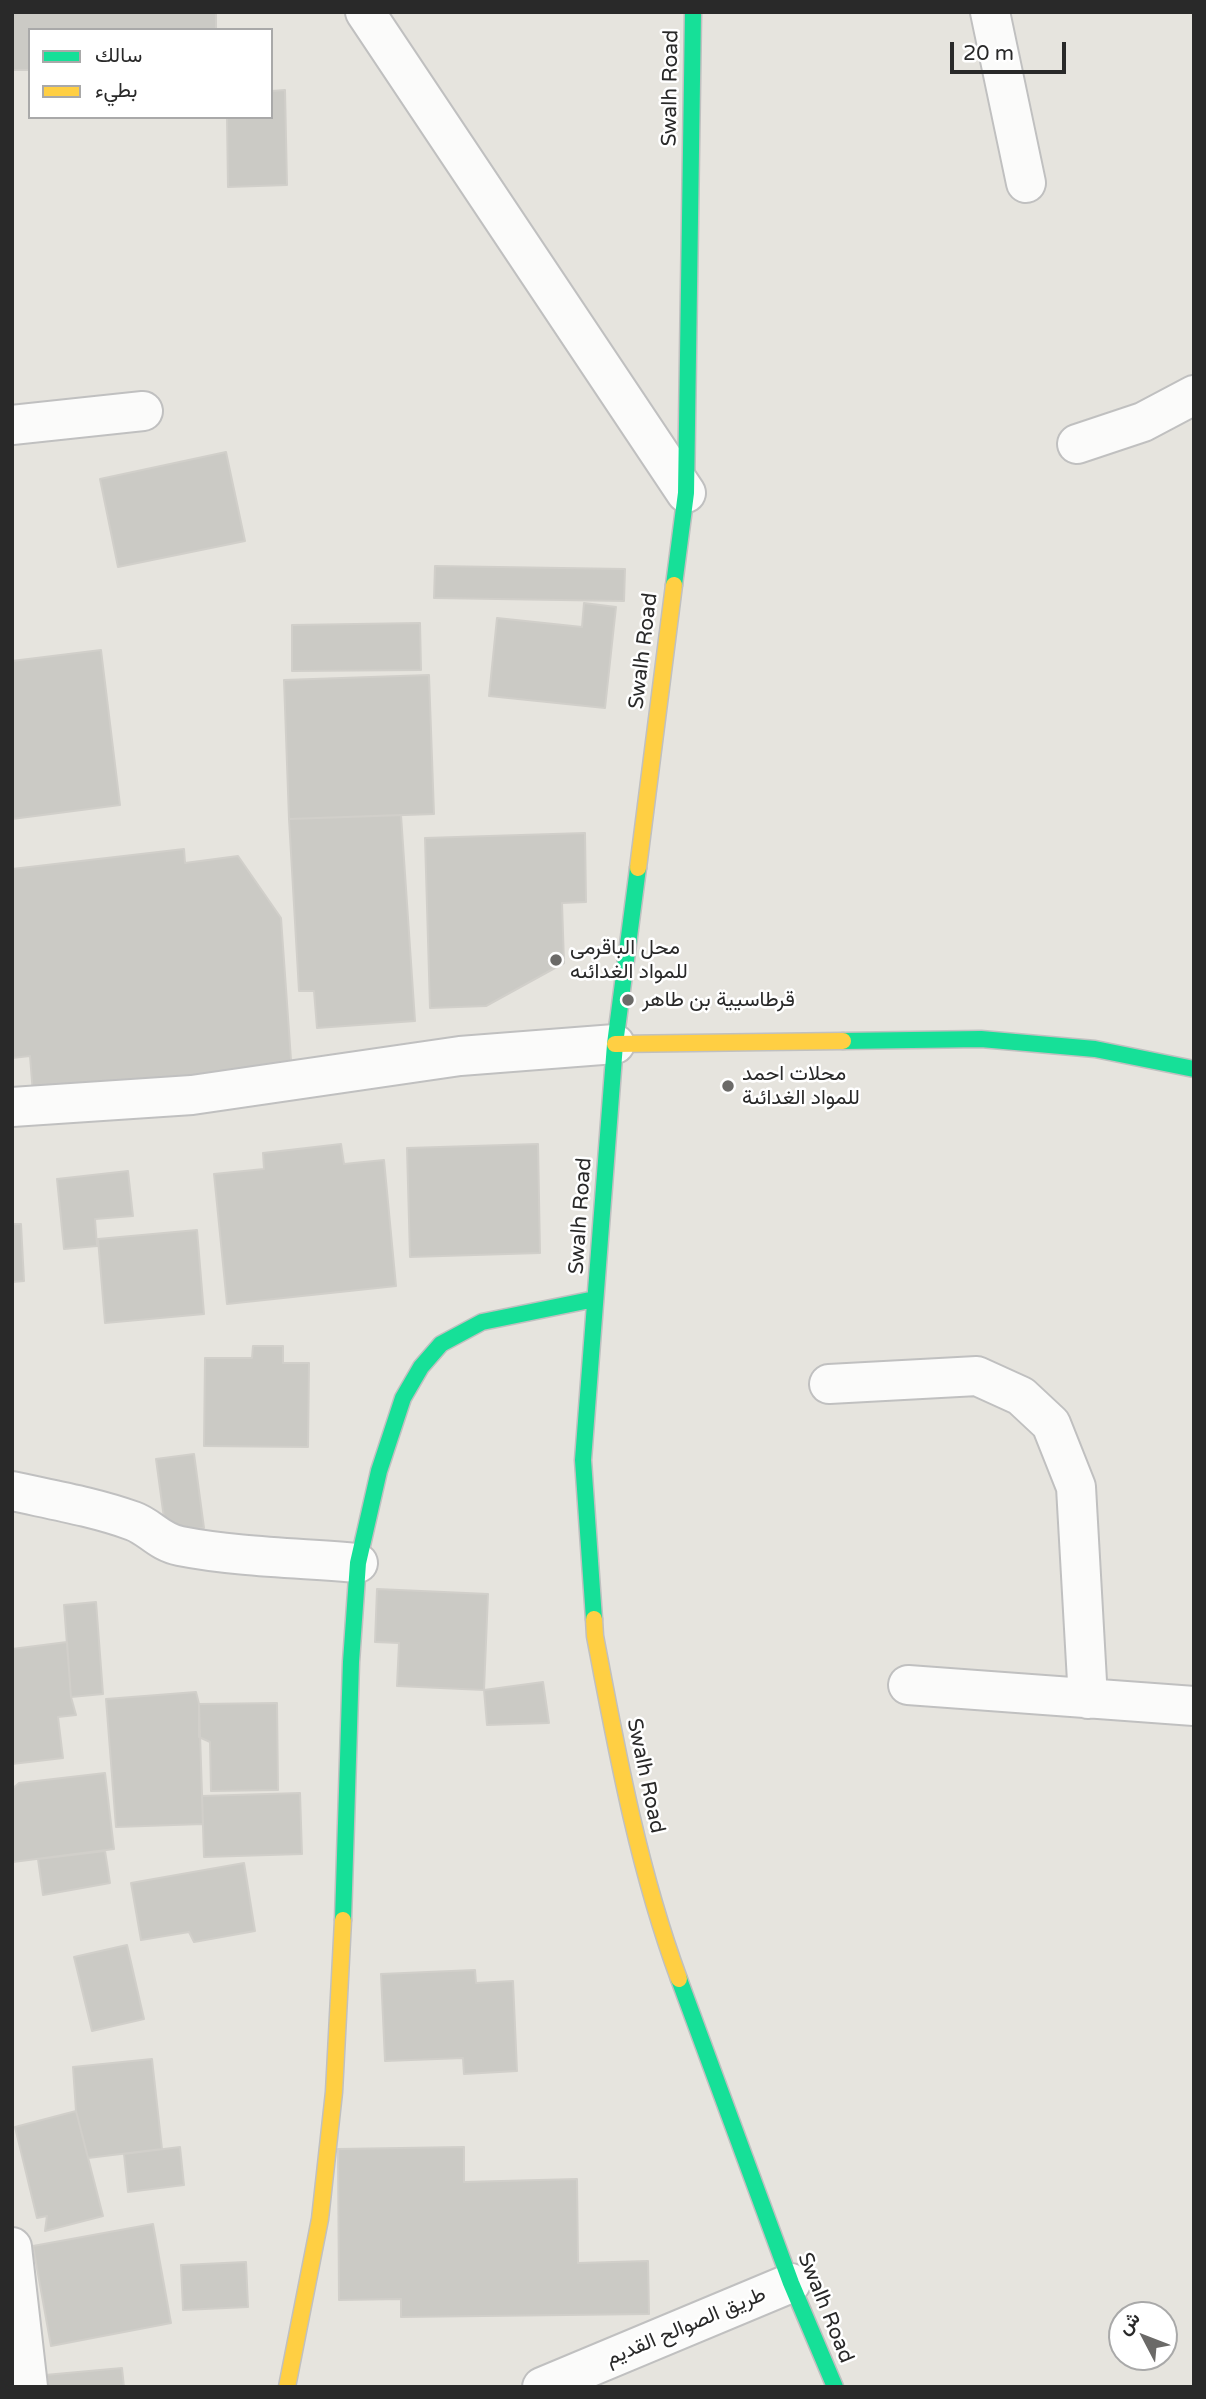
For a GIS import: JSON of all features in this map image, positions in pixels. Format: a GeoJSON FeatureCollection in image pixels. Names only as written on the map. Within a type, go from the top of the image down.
{"type":"FeatureCollection","features":[{"type":"Feature","properties":{"kind":"street"},"geometry":{"type":"LineString","coordinates":[[365,12],[686,493]]}},
{"type":"Feature","properties":{"kind":"street","name":"Swalh Road"},"geometry":{"type":"LineString","coordinates":[[693,12],[686,493],[615,1044],[583,1460],[595,1636],[624,1787],[660,1927],[791,2283],[835,2387]]}},
{"type":"Feature","properties":{"kind":"street"},"geometry":{"type":"LineString","coordinates":[[990,12],[1026,183]]}},
{"type":"Feature","properties":{"kind":"street"},"geometry":{"type":"LineString","coordinates":[[1077,444],[1143,422],[1194,396]]}},
{"type":"Feature","properties":{"kind":"street"},"geometry":{"type":"LineString","coordinates":[[12,425],[143,411]]}},
{"type":"Feature","properties":{"kind":"street"},"geometry":{"type":"LineString","coordinates":[[12,1107],[192,1095],[460,1056],[615,1044],[982,1039],[1095,1049],[1194,1069]]}},
{"type":"Feature","properties":{"kind":"street"},"geometry":{"type":"LineString","coordinates":[[287,2387],[320,2219],[334,2092],[342,1971],[351,1662],[358,1563],[379,1471],[403,1398],[421,1367],[441,1345],[482,1322],[596,1299]]}},
{"type":"Feature","properties":{"kind":"street"},"geometry":{"type":"LineString","coordinates":[[829,1384],[977,1376],[1021,1396],[1051,1424],[1076,1487],[1088,1699]]}},
{"type":"Feature","properties":{"kind":"street"},"geometry":{"type":"LineString","coordinates":[[12,1491],[137,1522],[156,1537],[177,1545],[204,1550],[358,1563]]}},
{"type":"Feature","properties":{"kind":"street"},"geometry":{"type":"LineString","coordinates":[[908,1685],[1194,1706]]}},
{"type":"Feature","properties":{"kind":"street"},"geometry":{"type":"LineString","coordinates":[[12,2247],[28,2387]]}},
{"type":"Feature","properties":{"kind":"street","name":"طريق الصوالح القديم"},"geometry":{"type":"LineString","coordinates":[[542,2387],[791,2283]]}},
{"type":"Feature","properties":{"kind":"building"},"geometry":{"type":"Polygon","coordinates":[[[12,12],[216,12],[216,28],[28,28],[28,70],[12,70],[12,12]]]}},
{"type":"Feature","properties":{"kind":"building"},"geometry":{"type":"Polygon","coordinates":[[[285,90],[287,185],[228,187],[227,119],[273,119],[273,91],[285,90]]]}},
{"type":"Feature","properties":{"kind":"building"},"geometry":{"type":"Polygon","coordinates":[[[226,452],[245,541],[118,567],[100,479],[226,452]]]}},
{"type":"Feature","properties":{"kind":"building"},"geometry":{"type":"Polygon","coordinates":[[[435,566],[625,569],[624,601],[434,598],[435,566]]]}},
{"type":"Feature","properties":{"kind":"building"},"geometry":{"type":"Polygon","coordinates":[[[584,603],[616,607],[605,708],[489,696],[497,618],[582,627],[584,603]]]}},
{"type":"Feature","properties":{"kind":"building"},"geometry":{"type":"Polygon","coordinates":[[[420,623],[421,670],[292,671],[292,625],[420,623]]]}},
{"type":"Feature","properties":{"kind":"building"},"geometry":{"type":"Polygon","coordinates":[[[101,650],[120,805],[12,819],[12,661],[101,650]]]}},
{"type":"Feature","properties":{"kind":"building"},"geometry":{"type":"Polygon","coordinates":[[[429,675],[434,814],[289,819],[284,680],[429,675]]]}},
{"type":"Feature","properties":{"kind":"building"},"geometry":{"type":"Polygon","coordinates":[[[401,815],[415,1021],[317,1028],[314,991],[299,991],[289,819],[401,815]]]}},
{"type":"Feature","properties":{"kind":"building"},"geometry":{"type":"Polygon","coordinates":[[[585,833],[586,902],[562,903],[564,963],[486,1006],[430,1008],[425,838],[585,833]]]}},
{"type":"Feature","properties":{"kind":"building"},"geometry":{"type":"Polygon","coordinates":[[[184,849],[185,863],[238,856],[281,918],[292,1074],[33,1094],[30,1056],[12,1058],[12,869],[184,849]]]}},
{"type":"Feature","properties":{"kind":"building"},"geometry":{"type":"Polygon","coordinates":[[[341,1144],[344,1164],[384,1160],[396,1286],[227,1304],[214,1174],[264,1169],[263,1153],[341,1144]]]}},
{"type":"Feature","properties":{"kind":"building"},"geometry":{"type":"Polygon","coordinates":[[[538,1144],[540,1253],[410,1257],[407,1148],[538,1144]]]}},
{"type":"Feature","properties":{"kind":"building"},"geometry":{"type":"Polygon","coordinates":[[[128,1171],[133,1216],[95,1219],[97,1246],[64,1249],[57,1179],[128,1171]]]}},
{"type":"Feature","properties":{"kind":"building"},"geometry":{"type":"Polygon","coordinates":[[[12,1224],[21,1224],[24,1281],[12,1282],[12,1224]]]}},
{"type":"Feature","properties":{"kind":"building"},"geometry":{"type":"Polygon","coordinates":[[[197,1230],[204,1314],[105,1323],[98,1239],[197,1230]]]}},
{"type":"Feature","properties":{"kind":"building"},"geometry":{"type":"Polygon","coordinates":[[[253,1346],[283,1346],[283,1363],[309,1363],[308,1447],[204,1446],[205,1358],[252,1358],[253,1346]]]}},
{"type":"Feature","properties":{"kind":"building"},"geometry":{"type":"Polygon","coordinates":[[[194,1454],[204,1528],[166,1533],[156,1459],[194,1454]]]}},
{"type":"Feature","properties":{"kind":"building"},"geometry":{"type":"Polygon","coordinates":[[[377,1589],[488,1594],[484,1690],[397,1686],[399,1643],[375,1642],[377,1589]]]}},
{"type":"Feature","properties":{"kind":"building"},"geometry":{"type":"Polygon","coordinates":[[[96,1602],[103,1694],[71,1697],[64,1605],[96,1602]]]}},
{"type":"Feature","properties":{"kind":"building"},"geometry":{"type":"Polygon","coordinates":[[[67,1642],[71,1697],[76,1715],[58,1717],[63,1758],[12,1764],[12,1649],[67,1642]]]}},
{"type":"Feature","properties":{"kind":"building"},"geometry":{"type":"Polygon","coordinates":[[[543,1682],[549,1723],[487,1725],[484,1690],[543,1682]]]}},
{"type":"Feature","properties":{"kind":"building"},"geometry":{"type":"Polygon","coordinates":[[[196,1692],[199,1704],[203,1824],[116,1827],[106,1699],[196,1692]]]}},
{"type":"Feature","properties":{"kind":"building"},"geometry":{"type":"Polygon","coordinates":[[[277,1703],[278,1790],[211,1791],[210,1742],[199,1737],[199,1704],[277,1703]]]}},
{"type":"Feature","properties":{"kind":"building"},"geometry":{"type":"Polygon","coordinates":[[[105,1773],[114,1849],[13,1862],[12,1789],[19,1783],[105,1773]]]}},
{"type":"Feature","properties":{"kind":"building"},"geometry":{"type":"Polygon","coordinates":[[[300,1793],[302,1854],[204,1857],[202,1796],[300,1793]]]}},
{"type":"Feature","properties":{"kind":"building"},"geometry":{"type":"Polygon","coordinates":[[[105,1851],[110,1883],[43,1895],[38,1859],[105,1851]]]}},
{"type":"Feature","properties":{"kind":"building"},"geometry":{"type":"Polygon","coordinates":[[[244,1863],[255,1931],[194,1942],[189,1932],[141,1940],[131,1883],[244,1863]]]}},
{"type":"Feature","properties":{"kind":"building"},"geometry":{"type":"Polygon","coordinates":[[[127,1945],[144,2019],[92,2031],[74,1957],[127,1945]]]}},
{"type":"Feature","properties":{"kind":"building"},"geometry":{"type":"Polygon","coordinates":[[[475,1970],[476,1983],[513,1981],[517,2071],[464,2074],[463,2058],[385,2061],[381,1974],[475,1970]]]}},
{"type":"Feature","properties":{"kind":"building"},"geometry":{"type":"Polygon","coordinates":[[[152,2059],[162,2149],[88,2158],[76,2111],[73,2067],[152,2059]]]}},
{"type":"Feature","properties":{"kind":"building"},"geometry":{"type":"Polygon","coordinates":[[[76,2111],[103,2216],[45,2231],[47,2216],[37,2218],[15,2127],[76,2111]]]}},
{"type":"Feature","properties":{"kind":"building"},"geometry":{"type":"Polygon","coordinates":[[[180,2147],[184,2185],[128,2192],[124,2154],[180,2147]]]}},
{"type":"Feature","properties":{"kind":"building"},"geometry":{"type":"Polygon","coordinates":[[[464,2147],[464,2182],[577,2179],[578,2263],[648,2261],[649,2314],[401,2317],[401,2299],[339,2300],[338,2149],[464,2147]]]}},
{"type":"Feature","properties":{"kind":"building"},"geometry":{"type":"Polygon","coordinates":[[[153,2224],[171,2323],[51,2346],[33,2246],[153,2224]]]}},
{"type":"Feature","properties":{"kind":"building"},"geometry":{"type":"Polygon","coordinates":[[[246,2262],[248,2307],[183,2310],[181,2265],[246,2262]]]}},
{"type":"Feature","properties":{"kind":"building"},"geometry":{"type":"Polygon","coordinates":[[[122,2368],[124,2387],[46,2387],[45,2375],[122,2368]]]}},
{"type":"Feature","properties":{"kind":"traffic: fast"},"geometry":{"type":"LineString","coordinates":[[674,585],[686,493],[693,12]]}},
{"type":"Feature","properties":{"kind":"traffic: fast"},"geometry":{"type":"LineString","coordinates":[[594,1619],[583,1460],[615,1044],[638,868]]}},
{"type":"Feature","properties":{"kind":"traffic: fast"},"geometry":{"type":"LineString","coordinates":[[843,1041],[981,1039],[1095,1049],[1194,1069]]}},
{"type":"Feature","properties":{"kind":"traffic: fast"},"geometry":{"type":"LineString","coordinates":[[343,1920],[351,1662],[358,1563],[379,1471],[403,1398],[421,1367],[441,1344],[482,1322],[595,1299]]}},
{"type":"Feature","properties":{"kind":"traffic: fast"},"geometry":{"type":"LineString","coordinates":[[679,1979],[791,2283],[835,2387]]}},
{"type":"Feature","properties":{"kind":"traffic: slow"},"geometry":{"type":"LineString","coordinates":[[638,868],[674,585]]}},
{"type":"Feature","properties":{"kind":"traffic: slow"},"geometry":{"type":"LineString","coordinates":[[615,1044],[843,1041]]}},
{"type":"Feature","properties":{"kind":"traffic: slow"},"geometry":{"type":"LineString","coordinates":[[594,1619],[612,1723],[640,1852],[679,1979]]}},
{"type":"Feature","properties":{"kind":"traffic: slow"},"geometry":{"type":"LineString","coordinates":[[287,2387],[320,2219],[334,2092],[343,1920]]}},
{"type":"Feature","properties":{"kind":"place","name":"محل الباقرمى للمواد الغدائىه"},"geometry":{"type":"Point","coordinates":[556,960]}},
{"type":"Feature","properties":{"kind":"place","name":"قرطاسيية بن طاهر"},"geometry":{"type":"Point","coordinates":[628,1000]}},
{"type":"Feature","properties":{"kind":"place","name":"محلات احمد للمواد الغدائىة"},"geometry":{"type":"Point","coordinates":[728,1086]}}]}
